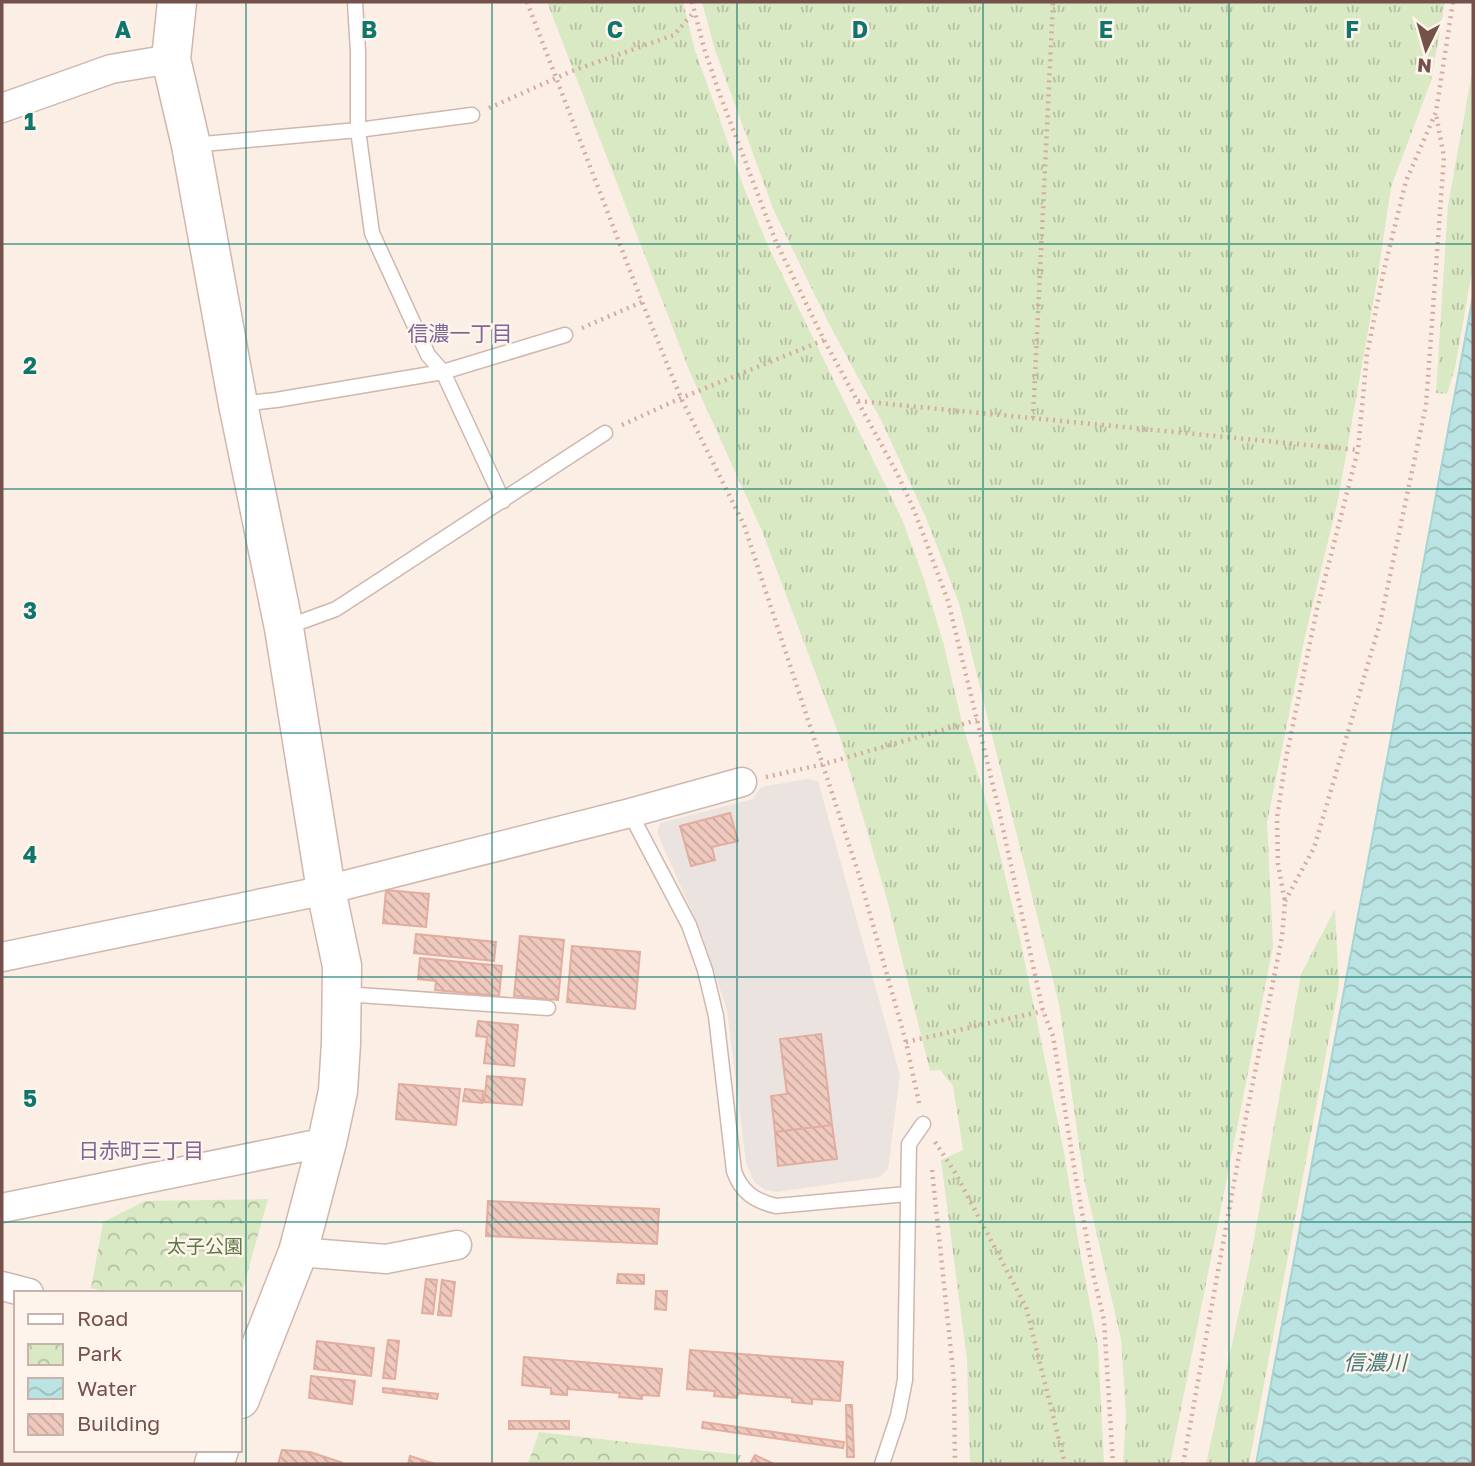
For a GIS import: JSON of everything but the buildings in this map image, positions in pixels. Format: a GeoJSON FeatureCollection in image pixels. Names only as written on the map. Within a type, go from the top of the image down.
{"type":"FeatureCollection","features":[{"type":"Feature","properties":{"kind":"street"},"geometry":{"type":"LineString","coordinates":[[177,2],[172,59],[284,628],[326,890],[342,966],[338,1091],[327,1142],[298,1252],[249,1350],[242,1388]]}},
{"type":"Feature","properties":{"kind":"street"},"geometry":{"type":"LineString","coordinates":[[2,108],[111,69],[172,59]]}},
{"type":"Feature","properties":{"kind":"street"},"geometry":{"type":"LineString","coordinates":[[2,957],[326,890],[742,782]]}},
{"type":"Feature","properties":{"kind":"street"},"geometry":{"type":"LineString","coordinates":[[2,1208],[327,1142]]}},
{"type":"Feature","properties":{"kind":"street"},"geometry":{"type":"LineString","coordinates":[[298,1252],[386,1259],[457,1245]]}},
{"type":"Feature","properties":{"kind":"street"},"geometry":{"type":"LineString","coordinates":[[2,1286],[21,1291]]}},
{"type":"Feature","properties":{"kind":"lane"},"geometry":{"type":"LineString","coordinates":[[355,2],[358,130],[372,233],[428,355],[443,372],[503,501]]}},
{"type":"Feature","properties":{"kind":"lane"},"geometry":{"type":"LineString","coordinates":[[191,145],[358,130],[472,115]]}},
{"type":"Feature","properties":{"kind":"lane"},"geometry":{"type":"LineString","coordinates":[[238,404],[443,372],[565,335]]}},
{"type":"Feature","properties":{"kind":"lane"},"geometry":{"type":"LineString","coordinates":[[284,628],[336,609],[605,433]]}},
{"type":"Feature","properties":{"kind":"lane"},"geometry":{"type":"LineString","coordinates":[[630,813],[689,925],[705,970],[716,1016],[734,1171],[745,1192],[760,1202],[776,1206],[907,1194]]}},
{"type":"Feature","properties":{"kind":"lane"},"geometry":{"type":"LineString","coordinates":[[343,994],[548,1008]]}},
{"type":"Feature","properties":{"kind":"lane"},"geometry":{"type":"LineString","coordinates":[[882,1464],[898,1416],[905,1380],[909,1144],[923,1124]]}},
{"type":"Feature","properties":{"kind":"path"},"geometry":{"type":"LineString","coordinates":[[527,2],[555,80],[681,398],[744,525],[859,874],[914,1078]]}},
{"type":"Feature","properties":{"kind":"path"},"geometry":{"type":"LineString","coordinates":[[692,2],[704,48],[776,242],[824,340],[897,473],[948,601],[978,720],[1043,1011],[1053,1036],[1076,1179],[1104,1320],[1113,1464]]}},
{"type":"Feature","properties":{"kind":"path"},"geometry":{"type":"LineString","coordinates":[[1032,418],[1053,2]]}},
{"type":"Feature","properties":{"kind":"path"},"geometry":{"type":"LineString","coordinates":[[1183,1464],[1246,1117],[1282,937],[1285,902],[1278,864],[1278,818],[1286,758],[1318,609],[1359,450],[1367,354],[1384,270],[1406,181],[1436,112],[1453,2]]}},
{"type":"Feature","properties":{"kind":"path"},"geometry":{"type":"LineString","coordinates":[[472,115],[572,71],[674,35],[695,12]]}},
{"type":"Feature","properties":{"kind":"path"},"geometry":{"type":"LineString","coordinates":[[1285,902],[1314,848],[1380,623],[1426,405],[1444,157],[1436,112]]}},
{"type":"Feature","properties":{"kind":"path"},"geometry":{"type":"LineString","coordinates":[[565,335],[642,302]]}},
{"type":"Feature","properties":{"kind":"path"},"geometry":{"type":"LineString","coordinates":[[605,433],[681,398],[824,340]]}},
{"type":"Feature","properties":{"kind":"path"},"geometry":{"type":"LineString","coordinates":[[857,401],[1359,450]]}},
{"type":"Feature","properties":{"kind":"path"},"geometry":{"type":"LineString","coordinates":[[742,782],[824,764],[978,720]]}},
{"type":"Feature","properties":{"kind":"path"},"geometry":{"type":"LineString","coordinates":[[906,1042],[1043,1011]]}},
{"type":"Feature","properties":{"kind":"path"},"geometry":{"type":"LineString","coordinates":[[923,1124],[956,1174],[1026,1307],[1065,1464]]}},
{"type":"Feature","properties":{"kind":"path"},"geometry":{"type":"LineString","coordinates":[[942,1254],[954,1380],[955,1464]]}},
{"type":"Feature","properties":{"kind":"shaded area"},"geometry":{"type":"Polygon","coordinates":[[[808,779],[818,781],[900,1075],[888,1169],[880,1177],[777,1192],[765,1190],[754,1182],[746,1163],[727,1010],[701,932],[657,833],[660,823],[753,799],[761,787],[808,779]]]}},
{"type":"Feature","properties":{"kind":"green space"},"geometry":{"type":"Polygon","coordinates":[[[547,2],[683,2],[695,50],[744,188],[768,246],[902,519],[944,645],[962,723],[991,817],[1019,934],[1064,1152],[1098,1346],[1104,1464],[970,1464],[967,1360],[941,1160],[963,1150],[953,1086],[940,1070],[930,1071],[888,903],[840,738],[762,531],[689,370],[547,2]]]}},
{"type":"Feature","properties":{"kind":"green space"},"geometry":{"type":"Polygon","coordinates":[[[702,2],[1445,2],[1431,81],[1391,187],[1338,500],[1305,636],[1267,822],[1273,947],[1170,1464],[1123,1464],[1126,1415],[1121,1339],[1084,1179],[1059,1004],[959,603],[926,518],[882,422],[827,320],[774,211],[715,50],[702,2]]]}},
{"type":"Feature","properties":{"kind":"green space"},"geometry":{"type":"Polygon","coordinates":[[[1473,67],[1473,266],[1455,368],[1447,394],[1436,393],[1448,205],[1473,67]]]}},
{"type":"Feature","properties":{"kind":"green space"},"geometry":{"type":"Polygon","coordinates":[[[1335,909],[1339,985],[1249,1464],[1206,1464],[1250,1261],[1301,974],[1335,909]]]}},
{"type":"Feature","properties":{"kind":"green space","name":"太子公園"},"geometry":{"type":"Polygon","coordinates":[[[268,1199],[242,1292],[105,1291],[91,1288],[103,1222],[145,1201],[268,1199]]]}},
{"type":"Feature","properties":{"kind":"green space"},"geometry":{"type":"Polygon","coordinates":[[[539,1432],[741,1455],[737,1464],[528,1464],[539,1432]]]}},
{"type":"Feature","properties":{"kind":"water","name":"信濃川"},"geometry":{"type":"Polygon","coordinates":[[[1473,296],[1473,1464],[1256,1464],[1473,296]]]}},
{"type":"Feature","properties":{"kind":"district","name":"信濃一丁目"},"geometry":{"type":"Point","coordinates":[460,334]}},
{"type":"Feature","properties":{"kind":"district","name":"日赤町三丁目"},"geometry":{"type":"Point","coordinates":[141,1151]}}]}
